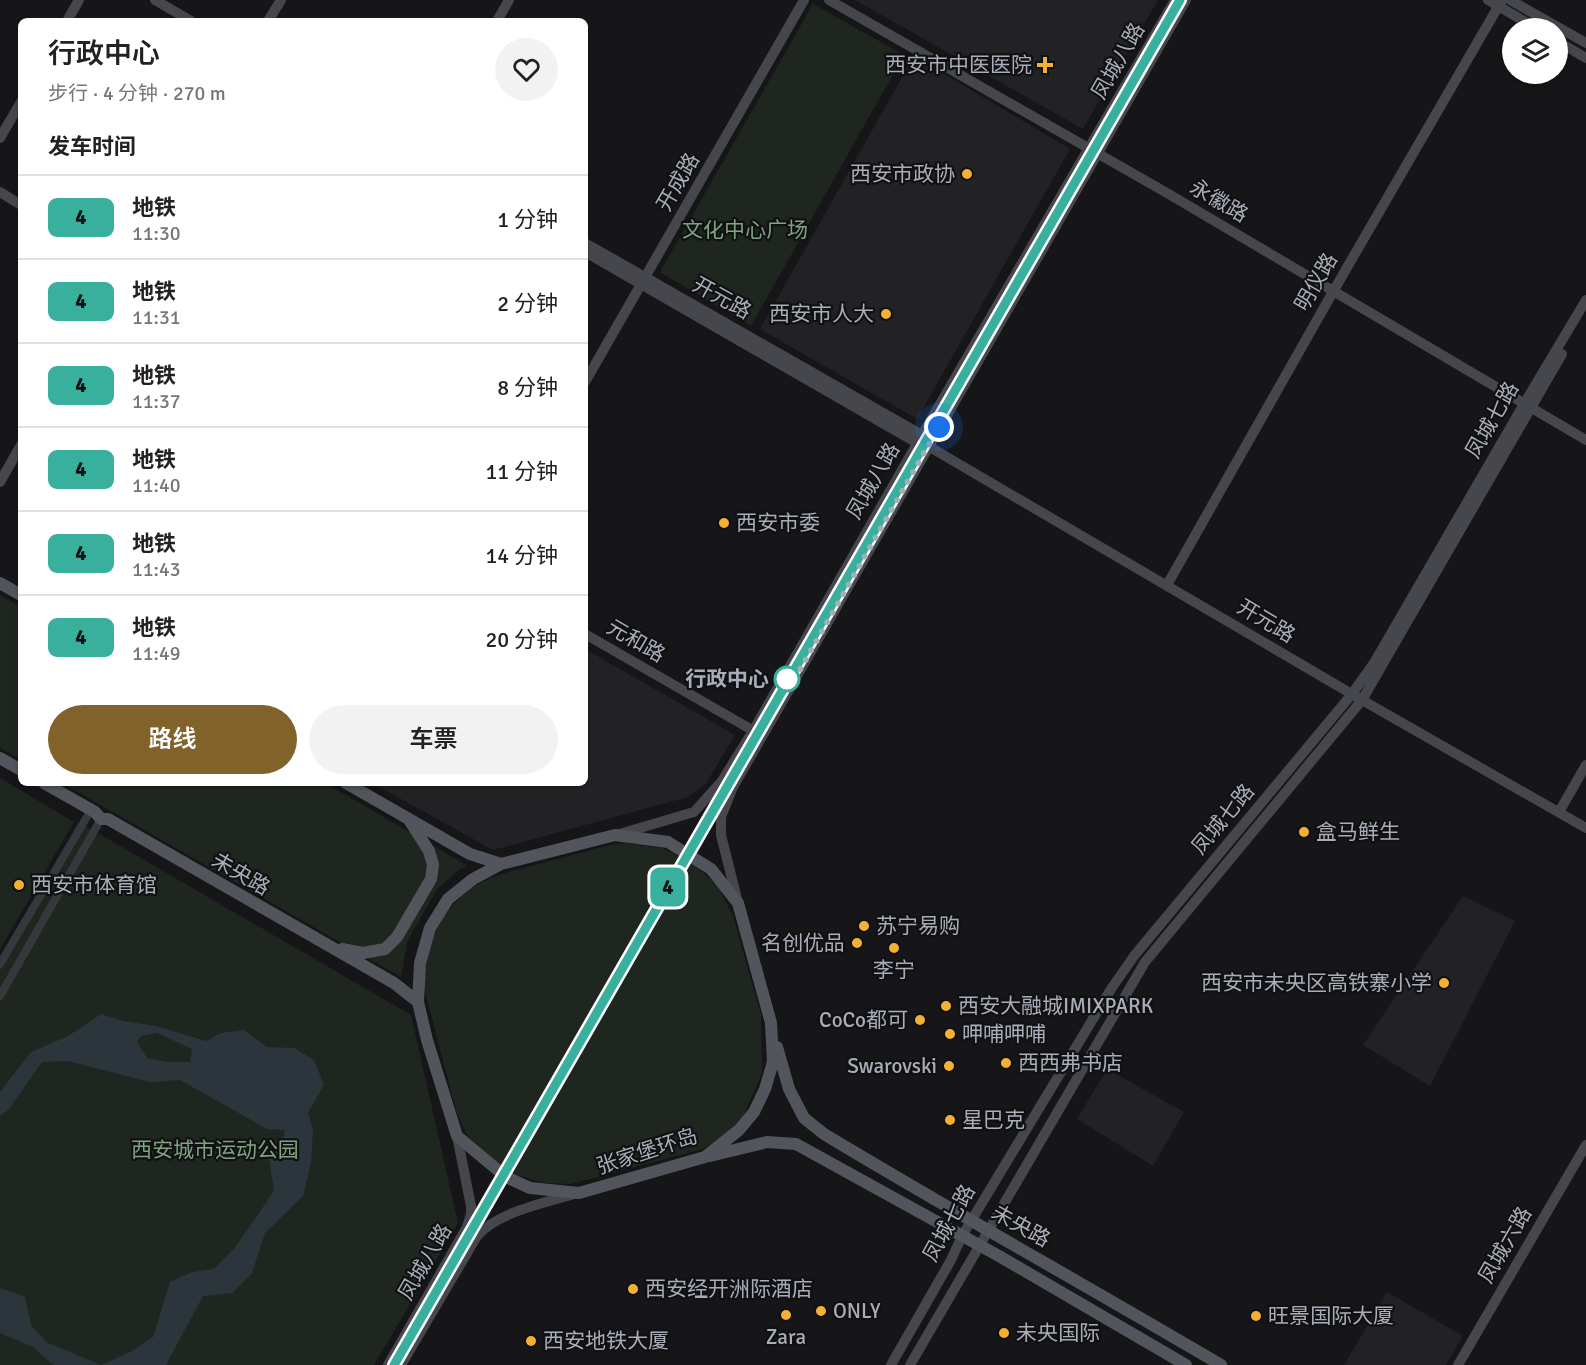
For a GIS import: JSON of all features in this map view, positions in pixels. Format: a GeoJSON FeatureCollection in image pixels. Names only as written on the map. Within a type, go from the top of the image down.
{"type":"FeatureCollection","features":[{"type":"Feature","properties":{"kind":"main road"},"geometry":{"type":"LineString","coordinates":[[0,583],[18,593]]}},
{"type":"Feature","properties":{"kind":"main road"},"geometry":{"type":"LineString","coordinates":[[0,758],[18,768]]}},
{"type":"Feature","properties":{"kind":"main road","name":"未央路"},"geometry":{"type":"LineString","coordinates":[[49,786],[91,810],[101,819],[108,819],[394,983],[418,1002]]}},
{"type":"Feature","properties":{"kind":"main road"},"geometry":{"type":"LineString","coordinates":[[352,786],[470,854],[501,864]]}},
{"type":"Feature","properties":{"kind":"main road"},"geometry":{"type":"LineString","coordinates":[[329,946],[363,953],[385,949],[397,937],[431,879],[433,865],[429,851],[408,818]]}},
{"type":"Feature","properties":{"kind":"main road","name":"张家堡环岛"},"geometry":{"type":"LineString","coordinates":[[615,835],[668,842],[711,869],[738,903],[771,1023],[773,1062],[765,1089],[754,1112],[739,1130],[705,1157],[579,1193],[530,1188],[506,1177],[457,1137],[427,1040],[418,1002],[420,963],[430,928],[448,899],[473,879],[501,864],[615,835]]}},
{"type":"Feature","properties":{"kind":"main road","name":"未央路"},"geometry":{"type":"LineString","coordinates":[[771,1023],[789,1089],[804,1118],[824,1134],[971,1221],[1096,1290],[1221,1365]]}},
{"type":"Feature","properties":{"kind":"main road","name":"未央路"},"geometry":{"type":"LineString","coordinates":[[705,1157],[767,1142],[796,1144],[1186,1365]]}},
{"type":"Feature","properties":{"kind":"street"},"geometry":{"type":"LineString","coordinates":[[69,18],[79,0]]}},
{"type":"Feature","properties":{"kind":"street"},"geometry":{"type":"LineString","coordinates":[[155,0],[186,18]]}},
{"type":"Feature","properties":{"kind":"street"},"geometry":{"type":"LineString","coordinates":[[270,18],[281,0]]}},
{"type":"Feature","properties":{"kind":"street"},"geometry":{"type":"LineString","coordinates":[[499,18],[509,0]]}},
{"type":"Feature","properties":{"kind":"street","name":"开成路"},"geometry":{"type":"LineString","coordinates":[[588,377],[804,0]]}},
{"type":"Feature","properties":{"kind":"street","name":"永徽路"},"geometry":{"type":"LineString","coordinates":[[829,0],[1334,290],[1586,440]]}},
{"type":"Feature","properties":{"kind":"street","name":"凤城八路"},"geometry":{"type":"LineString","coordinates":[[1093,152],[1175,0]]}},
{"type":"Feature","properties":{"kind":"street","name":"凤城八路"},"geometry":{"type":"LineString","coordinates":[[738,903],[721,835],[721,817],[757,734],[922,441],[1186,0]]}},
{"type":"Feature","properties":{"kind":"street"},"geometry":{"type":"LineString","coordinates":[[1488,0],[1500,3],[1522,18]]}},
{"type":"Feature","properties":{"kind":"street"},"geometry":{"type":"LineString","coordinates":[[1510,0],[1586,43]]}},
{"type":"Feature","properties":{"kind":"street","name":"明仪路"},"geometry":{"type":"LineString","coordinates":[[1167,585],[1500,3]]}},
{"type":"Feature","properties":{"kind":"street"},"geometry":{"type":"LineString","coordinates":[[1568,47],[1586,58]]}},
{"type":"Feature","properties":{"kind":"street"},"geometry":{"type":"LineString","coordinates":[[0,138],[18,107]]}},
{"type":"Feature","properties":{"kind":"street"},"geometry":{"type":"LineString","coordinates":[[0,192],[18,203]]}},
{"type":"Feature","properties":{"kind":"street","name":"开元路"},"geometry":{"type":"LineString","coordinates":[[588,245],[644,281],[1586,828]]}},
{"type":"Feature","properties":{"kind":"street","name":"开元路"},"geometry":{"type":"LineString","coordinates":[[588,253],[644,281]]}},
{"type":"Feature","properties":{"kind":"street","name":"凤城七路"},"geometry":{"type":"LineString","coordinates":[[910,1365],[981,1247],[1045,1132],[1145,962],[1362,700],[1586,300]]}},
{"type":"Feature","properties":{"kind":"street","name":"凤城七路"},"geometry":{"type":"LineString","coordinates":[[891,1365],[951,1260],[962,1236],[1111,989],[1134,956],[1352,694],[1374,663],[1527,406],[1586,313]]}},
{"type":"Feature","properties":{"kind":"street"},"geometry":{"type":"LineString","coordinates":[[0,482],[18,450]]}},
{"type":"Feature","properties":{"kind":"street","name":"元和路"},"geometry":{"type":"LineString","coordinates":[[588,636],[757,734]]}},
{"type":"Feature","properties":{"kind":"street","name":"凤城八路"},"geometry":{"type":"LineString","coordinates":[[615,835],[694,812],[722,782],[757,734]]}},
{"type":"Feature","properties":{"kind":"street"},"geometry":{"type":"LineString","coordinates":[[1559,812],[1586,765]]}},
{"type":"Feature","properties":{"kind":"street"},"geometry":{"type":"LineString","coordinates":[[0,964],[91,810]]}},
{"type":"Feature","properties":{"kind":"street"},"geometry":{"type":"LineString","coordinates":[[0,996],[101,819]]}},
{"type":"Feature","properties":{"kind":"street","name":"凤城八路"},"geometry":{"type":"LineString","coordinates":[[388,1365],[467,1227],[471,1214],[457,1137]]}},
{"type":"Feature","properties":{"kind":"street","name":"凤城六路"},"geometry":{"type":"LineString","coordinates":[[1458,1365],[1586,1145]]}},
{"type":"Feature","properties":{"kind":"street","name":"凤城八路"},"geometry":{"type":"LineString","coordinates":[[401,1365],[477,1236],[486,1226],[501,1218],[579,1193]]}},
{"type":"Feature","properties":{"kind":"shaded area","name":"西安市中医医院"},"geometry":{"type":"Polygon","coordinates":[[[855,0],[1158,0],[1083,129],[855,0]]]}},
{"type":"Feature","properties":{"kind":"shaded area"},"geometry":{"type":"Polygon","coordinates":[[[914,56],[1070,149],[917,419],[760,329],[914,56]]]}},
{"type":"Feature","properties":{"kind":"shaded area"},"geometry":{"type":"Polygon","coordinates":[[[588,651],[735,735],[705,785],[688,797],[493,850],[377,786],[588,786],[588,651]]]}},
{"type":"Feature","properties":{"kind":"shaded area","name":"西安市未央区高铁寨小学"},"geometry":{"type":"Polygon","coordinates":[[[1463,896],[1515,921],[1430,1086],[1363,1045],[1463,896]]]}},
{"type":"Feature","properties":{"kind":"shaded area"},"geometry":{"type":"Polygon","coordinates":[[[101,1014],[123,1021],[156,1026],[206,1041],[221,1033],[244,1030],[267,1047],[294,1048],[314,1060],[324,1085],[308,1113],[313,1129],[311,1163],[303,1196],[265,1233],[252,1273],[232,1293],[203,1296],[166,1365],[101,1365],[130,1352],[153,1337],[170,1282],[192,1272],[214,1269],[234,1249],[274,1191],[269,1158],[282,1145],[285,1130],[267,1129],[180,1080],[150,1082],[68,1061],[42,1062],[8,1110],[0,1116],[0,1092],[31,1052],[68,1036],[101,1014]],[[157,1033],[141,1036],[137,1042],[147,1058],[168,1062],[190,1062],[192,1049],[157,1033]]]}},
{"type":"Feature","properties":{"kind":"shaded area"},"geometry":{"type":"Polygon","coordinates":[[[1107,1069],[1184,1112],[1153,1166],[1077,1119],[1107,1069]]]}},
{"type":"Feature","properties":{"kind":"shaded area"},"geometry":{"type":"Polygon","coordinates":[[[0,1288],[25,1297],[31,1325],[46,1342],[101,1365],[53,1365],[33,1347],[0,1333],[0,1288]]]}},
{"type":"Feature","properties":{"kind":"shaded area"},"geometry":{"type":"Polygon","coordinates":[[[1387,1292],[1463,1336],[1446,1365],[1344,1365],[1387,1292]]]}},
{"type":"Feature","properties":{"kind":"green space","name":"文化中心广场"},"geometry":{"type":"Polygon","coordinates":[[[813,4],[904,55],[751,326],[660,272],[813,4]]]}},
{"type":"Feature","properties":{"kind":"green space"},"geometry":{"type":"Polygon","coordinates":[[[0,595],[18,605],[18,758],[0,748],[0,595]]]}},
{"type":"Feature","properties":{"kind":"green space","name":"西安市体育馆"},"geometry":{"type":"Polygon","coordinates":[[[0,778],[74,822],[0,949],[0,778]]]}},
{"type":"Feature","properties":{"kind":"green space"},"geometry":{"type":"Polygon","coordinates":[[[67,786],[330,786],[468,866],[460,869],[437,889],[407,942],[401,977],[67,786]]]}},
{"type":"Feature","properties":{"kind":"green space","name":"西安城市运动公园"},"geometry":{"type":"Polygon","coordinates":[[[79,822],[411,1015],[458,1223],[374,1365],[0,1365],[0,958],[79,822]]]}},
{"type":"Feature","properties":{"kind":"green space"},"geometry":{"type":"Polygon","coordinates":[[[624,843],[662,848],[694,864],[718,887],[733,916],[761,1015],[762,1073],[743,1117],[724,1136],[703,1149],[571,1184],[544,1183],[511,1173],[478,1149],[467,1135],[457,1114],[424,988],[428,954],[441,922],[462,896],[475,886],[509,872],[624,843]]]}},
{"type":"Feature","properties":{"kind":"metro line","name":"4"},"geometry":{"type":"LineString","coordinates":[[394,1365],[1180,0]]}},
{"type":"Feature","properties":{"kind":"place","name":"西安市中医医院"},"geometry":{"type":"Point","coordinates":[1045,65]}},
{"type":"Feature","properties":{"kind":"place","name":"西安市政协"},"geometry":{"type":"Point","coordinates":[967,174]}},
{"type":"Feature","properties":{"kind":"place","name":"西安市人大"},"geometry":{"type":"Point","coordinates":[886,314]}},
{"type":"Feature","properties":{"kind":"place","name":"西安市委"},"geometry":{"type":"Point","coordinates":[724,523]}},
{"type":"Feature","properties":{"kind":"place","name":"行政中心"},"geometry":{"type":"Point","coordinates":[787,679]}},
{"type":"Feature","properties":{"kind":"place","name":"盒马鲜生"},"geometry":{"type":"Point","coordinates":[1304,832]}},
{"type":"Feature","properties":{"kind":"place","name":"西安市体育馆"},"geometry":{"type":"Point","coordinates":[19,885]}},
{"type":"Feature","properties":{"kind":"place","name":"苏宁易购"},"geometry":{"type":"Point","coordinates":[864,926]}},
{"type":"Feature","properties":{"kind":"place","name":"名创优品"},"geometry":{"type":"Point","coordinates":[857,943]}},
{"type":"Feature","properties":{"kind":"place","name":"李宁"},"geometry":{"type":"Point","coordinates":[894,948]}},
{"type":"Feature","properties":{"kind":"place","name":"西安市未央区高铁寨小学"},"geometry":{"type":"Point","coordinates":[1444,983]}},
{"type":"Feature","properties":{"kind":"place","name":"西安大融城IMIXPARK"},"geometry":{"type":"Point","coordinates":[946,1006]}},
{"type":"Feature","properties":{"kind":"place","name":"CoCo都可"},"geometry":{"type":"Point","coordinates":[920,1020]}},
{"type":"Feature","properties":{"kind":"place","name":"呷哺呷哺"},"geometry":{"type":"Point","coordinates":[950,1034]}},
{"type":"Feature","properties":{"kind":"place","name":"西西弗书店"},"geometry":{"type":"Point","coordinates":[1006,1063]}},
{"type":"Feature","properties":{"kind":"place","name":"Swarovski"},"geometry":{"type":"Point","coordinates":[949,1066]}},
{"type":"Feature","properties":{"kind":"place","name":"星巴克"},"geometry":{"type":"Point","coordinates":[950,1120]}},
{"type":"Feature","properties":{"kind":"place","name":"西安经开洲际酒店"},"geometry":{"type":"Point","coordinates":[633,1289]}},
{"type":"Feature","properties":{"kind":"place","name":"ONLY"},"geometry":{"type":"Point","coordinates":[821,1311]}},
{"type":"Feature","properties":{"kind":"place","name":"Zara"},"geometry":{"type":"Point","coordinates":[786,1315]}},
{"type":"Feature","properties":{"kind":"place","name":"旺景国际大厦"},"geometry":{"type":"Point","coordinates":[1256,1316]}},
{"type":"Feature","properties":{"kind":"place","name":"未央国际"},"geometry":{"type":"Point","coordinates":[1004,1333]}},
{"type":"Feature","properties":{"kind":"place","name":"西安地铁大厦"},"geometry":{"type":"Point","coordinates":[531,1341]}},
{"type":"Feature","properties":{"kind":"route"},"geometry":{"type":"LineString","coordinates":[[787,679],[793,682],[939,427]]}}]}
